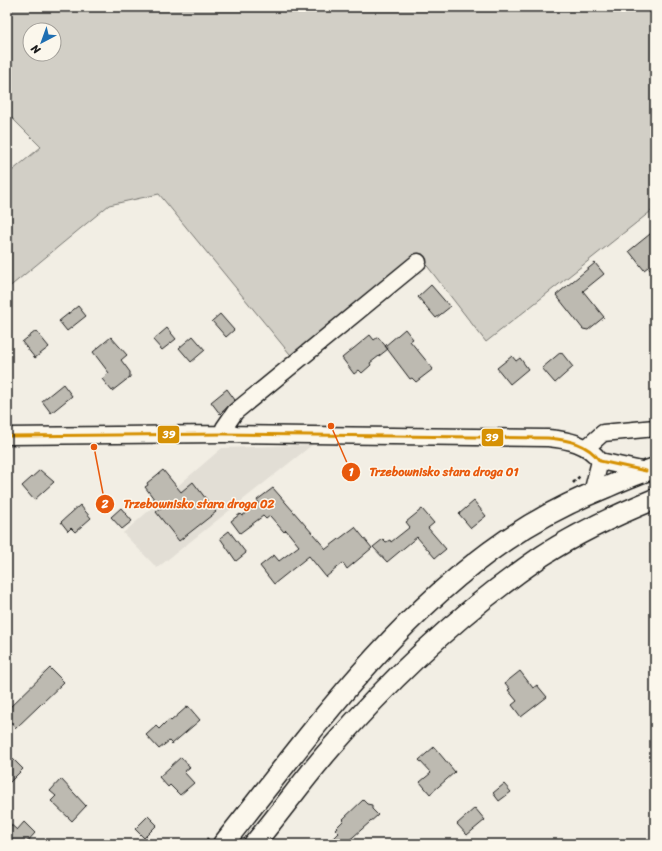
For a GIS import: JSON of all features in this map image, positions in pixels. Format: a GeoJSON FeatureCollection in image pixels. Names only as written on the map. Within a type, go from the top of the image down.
{"type":"FeatureCollection","features":[{"type":"Feature","properties":{"kind":"main road"},"geometry":{"type":"LineString","coordinates":[[223,844],[331,708],[406,625],[438,593],[507,540],[536,521],[592,493],[651,469]]}},
{"type":"Feature","properties":{"kind":"main road"},"geometry":{"type":"LineString","coordinates":[[254,844],[328,751],[362,713],[395,679],[460,618],[542,556],[607,520],[655,499]]}},
{"type":"Feature","properties":{"kind":"main road"},"geometry":{"type":"LineString","coordinates":[[438,593],[436,614],[440,620],[448,622],[460,618]]}},
{"type":"Feature","properties":{"kind":"street"},"geometry":{"type":"LineString","coordinates":[[224,434],[224,428],[235,412],[418,262]]}},
{"type":"Feature","properties":{"kind":"street"},"geometry":{"type":"LineString","coordinates":[[586,448],[603,433],[655,428]]}},
{"type":"Feature","properties":{"kind":"street"},"geometry":{"type":"LineString","coordinates":[[7,436],[224,434],[548,438],[568,440],[586,448],[600,461],[651,469]]}},
{"type":"Feature","properties":{"kind":"street"},"geometry":{"type":"LineString","coordinates":[[592,493],[600,461]]}},
{"type":"Feature","properties":{"kind":"shaded area"},"geometry":{"type":"Polygon","coordinates":[[[7,7],[655,7],[655,208],[486,342],[421,258],[294,359],[159,194],[109,205],[7,289],[7,175],[41,147],[12,118],[7,123],[7,7]]]}},
{"type":"Feature","properties":{"kind":"shaded area"},"geometry":{"type":"Polygon","coordinates":[[[312,445],[157,568],[123,533],[222,448],[312,445]]]}},
{"type":"Feature","properties":{"kind":"building"},"geometry":{"type":"Polygon","coordinates":[[[655,230],[655,276],[648,267],[644,270],[629,251],[655,230]]]}},
{"type":"Feature","properties":{"kind":"building"},"geometry":{"type":"Polygon","coordinates":[[[595,263],[604,274],[583,291],[604,317],[588,330],[583,329],[556,295],[595,263]]]}},
{"type":"Feature","properties":{"kind":"building"},"geometry":{"type":"Polygon","coordinates":[[[431,285],[450,307],[436,318],[418,297],[431,285]]]}},
{"type":"Feature","properties":{"kind":"building"},"geometry":{"type":"Polygon","coordinates":[[[78,306],[86,316],[67,331],[59,321],[78,306]]]}},
{"type":"Feature","properties":{"kind":"building"},"geometry":{"type":"Polygon","coordinates":[[[220,314],[234,330],[226,337],[212,321],[220,314]]]}},
{"type":"Feature","properties":{"kind":"building"},"geometry":{"type":"Polygon","coordinates":[[[167,328],[176,339],[162,350],[153,340],[167,328]]]}},
{"type":"Feature","properties":{"kind":"building"},"geometry":{"type":"Polygon","coordinates":[[[405,329],[413,339],[410,341],[433,369],[416,382],[412,378],[410,379],[385,346],[405,329]]]}},
{"type":"Feature","properties":{"kind":"building"},"geometry":{"type":"Polygon","coordinates":[[[36,331],[49,347],[35,358],[22,342],[36,331]]]}},
{"type":"Feature","properties":{"kind":"building"},"geometry":{"type":"Polygon","coordinates":[[[370,335],[374,340],[378,337],[388,349],[370,363],[371,365],[362,373],[359,370],[354,374],[342,358],[370,335]]]}},
{"type":"Feature","properties":{"kind":"building"},"geometry":{"type":"Polygon","coordinates":[[[193,336],[205,350],[191,362],[179,348],[193,336]]]}},
{"type":"Feature","properties":{"kind":"building"},"geometry":{"type":"Polygon","coordinates":[[[111,337],[127,355],[121,360],[130,372],[130,377],[112,391],[102,379],[109,373],[93,352],[111,337]]]}},
{"type":"Feature","properties":{"kind":"building"},"geometry":{"type":"Polygon","coordinates":[[[561,352],[573,367],[555,383],[542,368],[561,352]]]}},
{"type":"Feature","properties":{"kind":"building"},"geometry":{"type":"Polygon","coordinates":[[[512,356],[516,361],[520,358],[528,369],[510,384],[497,368],[512,356]]]}},
{"type":"Feature","properties":{"kind":"building"},"geometry":{"type":"Polygon","coordinates":[[[63,384],[72,396],[51,413],[42,401],[63,384]]]}},
{"type":"Feature","properties":{"kind":"building"},"geometry":{"type":"Polygon","coordinates":[[[227,389],[235,400],[220,414],[211,402],[227,389]]]}},
{"type":"Feature","properties":{"kind":"building"},"geometry":{"type":"Polygon","coordinates":[[[40,470],[54,482],[34,500],[22,486],[40,470]]]}},
{"type":"Feature","properties":{"kind":"building"},"geometry":{"type":"Polygon","coordinates":[[[163,470],[181,492],[193,482],[216,512],[179,541],[156,512],[161,508],[145,487],[148,485],[147,483],[163,470]]]}},
{"type":"Feature","properties":{"kind":"building"},"geometry":{"type":"Polygon","coordinates":[[[273,488],[326,549],[355,527],[372,548],[347,569],[343,563],[326,577],[309,556],[274,584],[260,566],[274,555],[279,561],[299,546],[286,530],[284,532],[270,516],[266,519],[263,516],[240,533],[231,521],[240,514],[242,516],[259,503],[257,500],[273,488]]]}},
{"type":"Feature","properties":{"kind":"building"},"geometry":{"type":"Polygon","coordinates":[[[474,501],[486,516],[471,528],[459,514],[474,501]]]}},
{"type":"Feature","properties":{"kind":"building"},"geometry":{"type":"Polygon","coordinates":[[[80,505],[91,518],[75,532],[71,528],[68,531],[61,522],[80,505]]]}},
{"type":"Feature","properties":{"kind":"building"},"geometry":{"type":"Polygon","coordinates":[[[121,508],[132,521],[122,529],[111,517],[121,508]]]}},
{"type":"Feature","properties":{"kind":"building"},"geometry":{"type":"Polygon","coordinates":[[[422,509],[434,523],[428,528],[446,549],[435,558],[417,537],[387,562],[373,547],[383,539],[386,542],[390,540],[391,542],[410,527],[406,522],[422,509]]]}},
{"type":"Feature","properties":{"kind":"building"},"geometry":{"type":"Polygon","coordinates":[[[229,531],[246,553],[236,561],[220,538],[229,531]]]}},
{"type":"Feature","properties":{"kind":"building"},"geometry":{"type":"Polygon","coordinates":[[[50,668],[64,682],[16,728],[7,718],[7,710],[50,668]]]}},
{"type":"Feature","properties":{"kind":"building"},"geometry":{"type":"Polygon","coordinates":[[[520,671],[533,688],[537,685],[547,697],[521,717],[512,705],[517,701],[508,690],[510,689],[505,683],[520,671]]]}},
{"type":"Feature","properties":{"kind":"building"},"geometry":{"type":"Polygon","coordinates":[[[188,706],[200,720],[172,744],[169,741],[159,749],[146,735],[156,726],[159,729],[169,719],[171,721],[188,706]]]}},
{"type":"Feature","properties":{"kind":"building"},"geometry":{"type":"Polygon","coordinates":[[[434,747],[455,772],[430,794],[420,782],[431,773],[419,760],[434,747]]]}},
{"type":"Feature","properties":{"kind":"building"},"geometry":{"type":"Polygon","coordinates":[[[7,753],[23,769],[7,785],[7,753]]]}},
{"type":"Feature","properties":{"kind":"building"},"geometry":{"type":"Polygon","coordinates":[[[181,757],[190,767],[184,772],[194,783],[180,795],[170,785],[168,787],[159,777],[181,757]]]}},
{"type":"Feature","properties":{"kind":"building"},"geometry":{"type":"Polygon","coordinates":[[[61,779],[86,806],[72,821],[51,801],[56,796],[50,791],[61,779]]]}},
{"type":"Feature","properties":{"kind":"building"},"geometry":{"type":"Polygon","coordinates":[[[504,784],[511,792],[499,801],[493,793],[504,784]]]}},
{"type":"Feature","properties":{"kind":"building"},"geometry":{"type":"Polygon","coordinates":[[[363,800],[367,804],[372,805],[372,809],[378,815],[345,844],[328,844],[339,833],[335,829],[363,800]]]}},
{"type":"Feature","properties":{"kind":"building"},"geometry":{"type":"Polygon","coordinates":[[[475,808],[485,820],[467,835],[457,824],[475,808]]]}},
{"type":"Feature","properties":{"kind":"building"},"geometry":{"type":"Polygon","coordinates":[[[148,816],[157,825],[144,838],[135,829],[148,816]]]}},
{"type":"Feature","properties":{"kind":"building"},"geometry":{"type":"Polygon","coordinates":[[[7,821],[17,830],[24,822],[35,833],[25,844],[12,844],[7,839],[7,821]]]}},
{"type":"Feature","properties":{"kind":"transit line","name":"39"},"geometry":{"type":"LineString","coordinates":[[7,436],[224,434],[548,438],[570,441],[583,446],[600,461],[646,471]]}},
{"type":"Feature","properties":{"kind":"place","name":"Trzebownisko stara droga 01"},"geometry":{"type":"Point","coordinates":[331,426]}},
{"type":"Feature","properties":{"kind":"place","name":"Trzebownisko stara droga 02"},"geometry":{"type":"Point","coordinates":[94,447]}}]}
